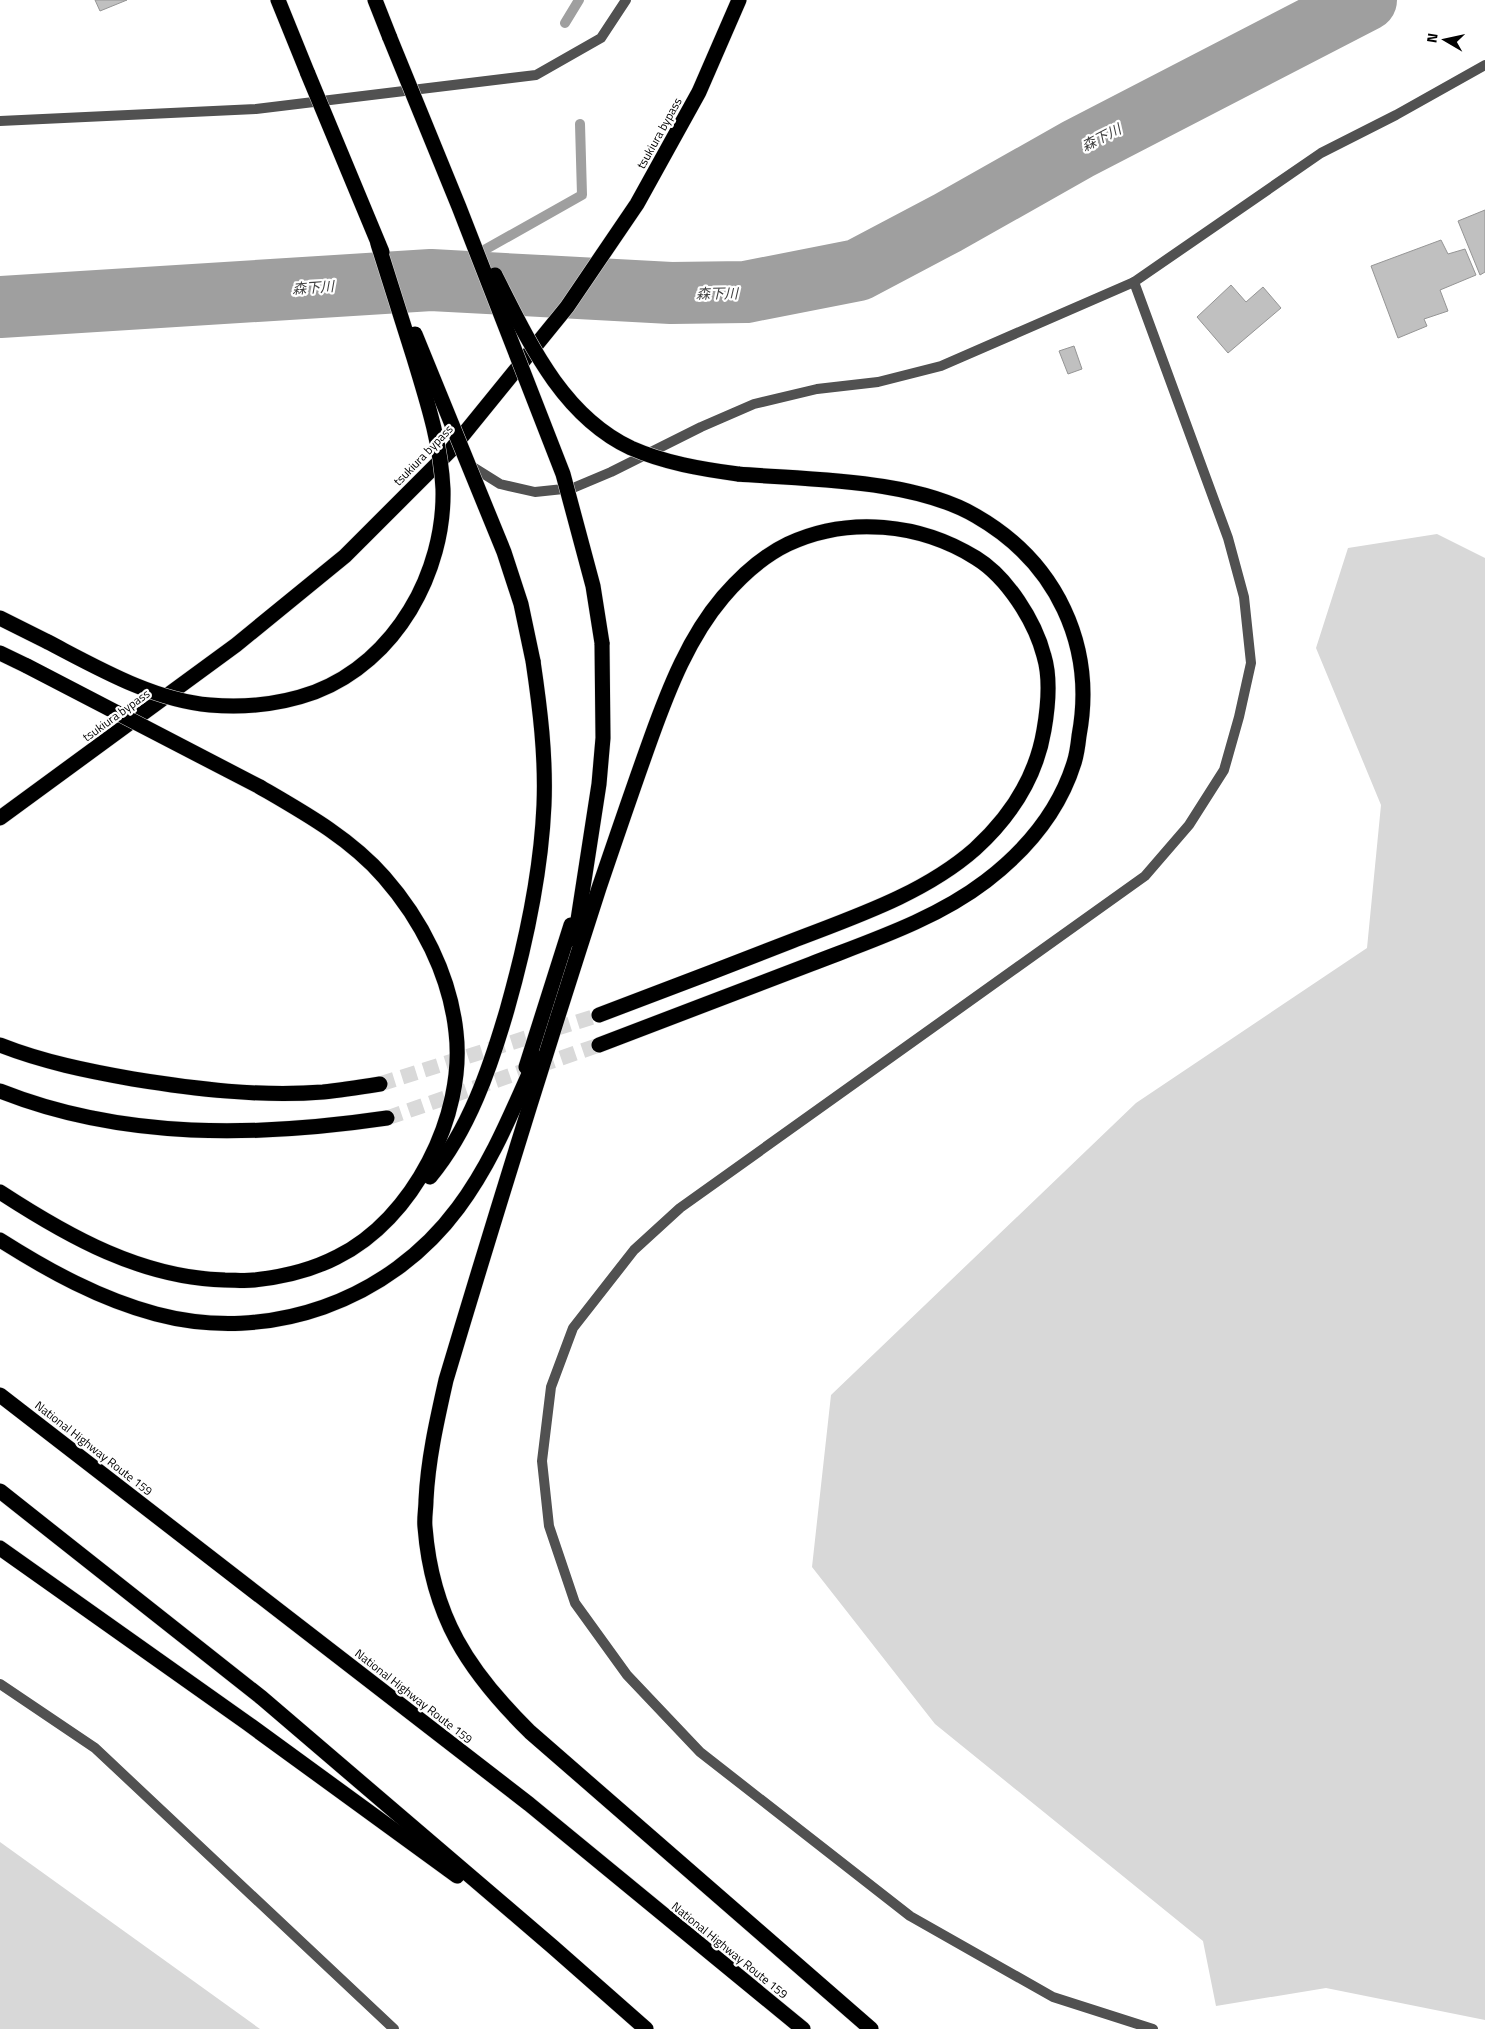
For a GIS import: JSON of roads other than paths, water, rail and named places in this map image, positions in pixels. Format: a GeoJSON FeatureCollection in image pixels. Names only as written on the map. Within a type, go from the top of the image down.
{"type":"FeatureCollection","features":[{"type":"Feature","properties":{"kind":"highway"},"geometry":{"type":"LineString","coordinates":[[0,1192],[75,1238],[117,1257],[162,1272],[207,1279],[252,1280],[298,1273],[338,1257],[374,1233],[410,1202],[438,1167],[462,1129],[478,1095],[498,1039],[516,978],[531,911],[539,860],[544,804],[540,704],[521,604],[504,552],[278,0]]}},
{"type":"Feature","properties":{"kind":"highway"},"geometry":{"type":"LineString","coordinates":[[0,1240],[37,1263],[79,1285],[118,1302],[157,1314],[197,1321],[235,1323],[276,1320],[320,1309],[361,1292],[397,1270],[430,1241],[458,1208],[482,1172],[504,1129],[566,991],[592,836],[603,738],[602,643],[593,586],[563,474],[460,207],[375,0]]}},
{"type":"Feature","properties":{"kind":"highway","name":"tsukiura bypass"},"geometry":{"type":"LineString","coordinates":[[0,818],[236,645],[345,556],[450,451],[567,307],[637,204],[699,92],[739,0]]}},
{"type":"Feature","properties":{"kind":"highway"},"geometry":{"type":"LineString","coordinates":[[460,207],[528,340],[550,375],[572,403],[600,428],[630,447],[663,460],[696,468],[738,474],[872,485],[912,492],[944,501],[976,515],[1003,534],[1028,556],[1052,585],[1068,615],[1079,649],[1084,685],[1082,724],[1074,762],[1060,795],[1041,827],[1014,858],[985,882],[913,923],[599,1045]]}},
{"type":"Feature","properties":{"kind":"highway"},"geometry":{"type":"LineString","coordinates":[[0,618],[97,668],[176,699],[209,705],[245,706],[280,702],[316,692],[348,675],[376,653],[400,626],[419,596],[432,564],[440,529],[443,489],[438,447],[429,408],[378,244]]}},
{"type":"Feature","properties":{"kind":"highway"},"geometry":{"type":"LineString","coordinates":[[599,1016],[893,900],[940,875],[971,853],[999,826],[1023,792],[1040,750],[1048,706],[1046,659],[1030,619],[1008,586],[980,560],[942,540],[900,528],[858,526],[819,534],[787,544],[754,565],[725,594],[701,625],[682,662],[626,804],[566,991],[446,1380],[434,1433],[427,1480],[425,1526],[430,1565],[439,1601],[453,1635],[473,1668],[499,1701],[530,1732],[871,2029]]}},
{"type":"Feature","properties":{"kind":"highway"},"geometry":{"type":"LineString","coordinates":[[0,653],[260,787],[304,812],[348,843],[383,876],[417,922],[434,953],[448,992],[456,1032],[456,1073],[448,1113],[433,1156],[407,1198],[374,1233]]}},
{"type":"Feature","properties":{"kind":"highway"},"geometry":{"type":"LineString","coordinates":[[504,1129],[555,980],[592,836]]}},
{"type":"Feature","properties":{"kind":"highway"},"geometry":{"type":"LineString","coordinates":[[0,1045],[49,1062],[106,1074],[215,1090],[268,1093],[323,1092],[380,1084]]}},
{"type":"Feature","properties":{"kind":"highway"},"geometry":{"type":"LineString","coordinates":[[0,1091],[60,1110],[110,1121],[160,1128],[216,1132],[274,1131],[332,1126],[387,1118]]}},
{"type":"Feature","properties":{"kind":"highway","name":"National Highway Route 159"},"geometry":{"type":"LineString","coordinates":[[0,1395],[529,1804],[803,2029]]}},
{"type":"Feature","properties":{"kind":"highway"},"geometry":{"type":"LineString","coordinates":[[0,1490],[262,1698],[553,1946],[646,2029]]}},
{"type":"Feature","properties":{"kind":"highway"},"geometry":{"type":"LineString","coordinates":[[0,1548],[247,1723],[553,1946]]}},
{"type":"Feature","properties":{"kind":"street"},"geometry":{"type":"LineString","coordinates":[[0,121],[256,109],[536,75],[601,38],[626,0]]}},
{"type":"Feature","properties":{"kind":"street"},"geometry":{"type":"LineString","coordinates":[[450,451],[500,484],[535,492],[573,488],[754,404],[817,389],[878,382],[941,366],[1134,282],[1321,154],[1485,65]]}},
{"type":"Feature","properties":{"kind":"street"},"geometry":{"type":"LineString","coordinates":[[1134,282],[1228,538],[1244,597],[1251,663],[1239,717],[1224,770],[1189,825],[1144,876],[680,1208],[634,1250],[573,1328],[551,1387],[542,1461],[549,1526],[575,1603],[627,1675],[700,1752],[910,1916],[1053,1997],[1130,2026],[1153,2029]]}},
{"type":"Feature","properties":{"kind":"street"},"geometry":{"type":"LineString","coordinates":[[0,1684],[95,1748],[394,2029]]}},
{"type":"Feature","properties":{"kind":"waterway"},"geometry":{"type":"LineString","coordinates":[[565,23],[579,0]]}},
{"type":"Feature","properties":{"kind":"waterway","name":"森下川"},"geometry":{"type":"LineString","coordinates":[[0,307],[431,280],[671,293],[746,292],[858,270],[947,223],[1078,149],[1366,0]]}},
{"type":"Feature","properties":{"kind":"waterway"},"geometry":{"type":"LineString","coordinates":[[431,280],[582,195],[580,124]]}},
{"type":"Feature","properties":{"kind":"tunnel"},"geometry":{"type":"LineString","coordinates":[[380,1084],[599,1015]]}},
{"type":"Feature","properties":{"kind":"tunnel"},"geometry":{"type":"LineString","coordinates":[[387,1118],[599,1045]]}}]}
